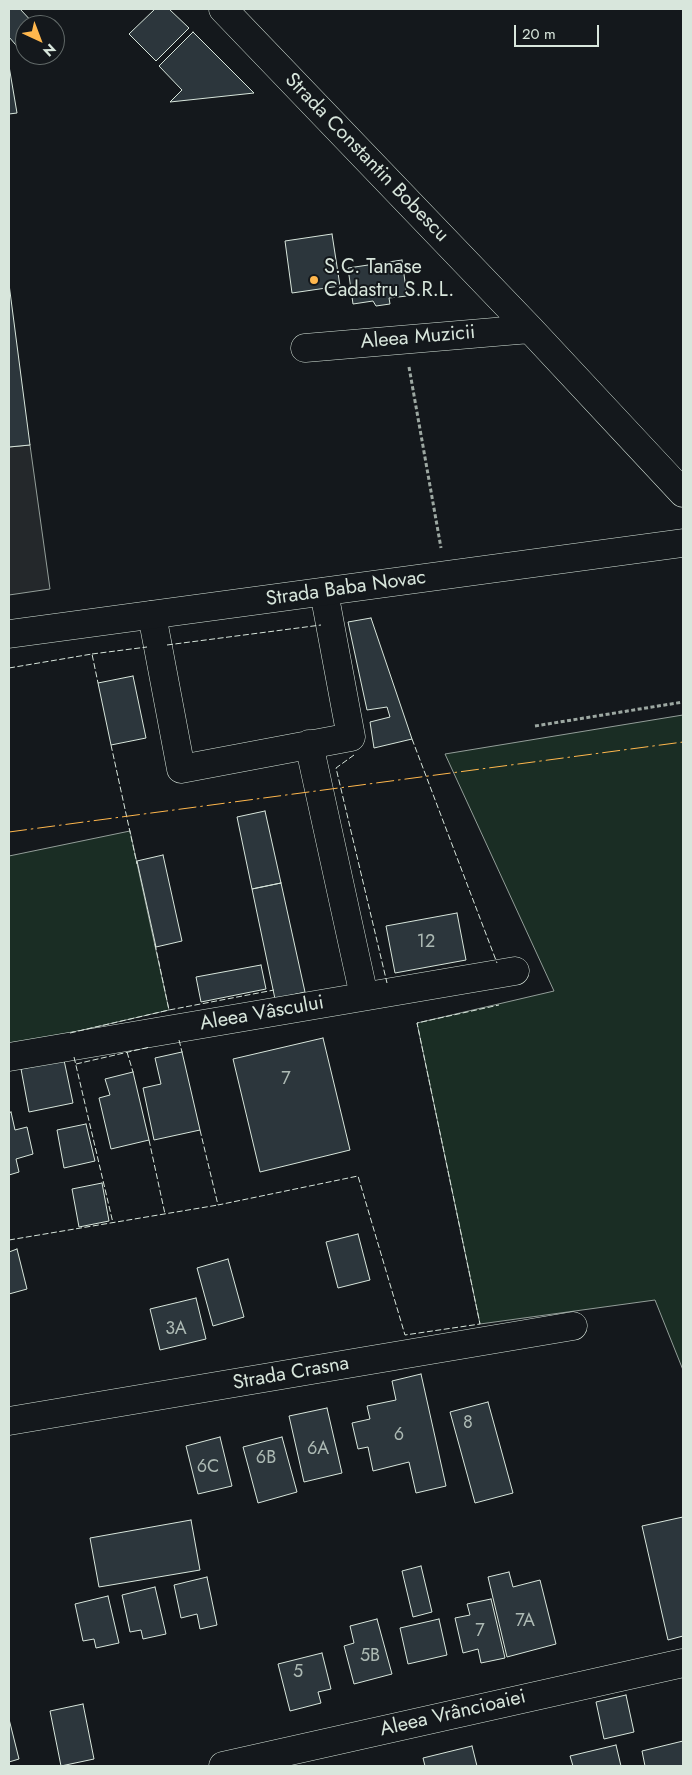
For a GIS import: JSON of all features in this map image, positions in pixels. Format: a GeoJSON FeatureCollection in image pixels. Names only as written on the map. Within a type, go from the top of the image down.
{"type":"FeatureCollection","features":[{"type":"Feature","properties":{"kind":"street","name":"Strada Constantin Bobescu"},"geometry":{"type":"LineString","coordinates":[[223,9],[530,329],[683,493]]}},
{"type":"Feature","properties":{"kind":"street","name":"Aleea Muzicii"},"geometry":{"type":"LineString","coordinates":[[305,348],[530,329]]}},
{"type":"Feature","properties":{"kind":"street","name":"Strada Baba Novac"},"geometry":{"type":"LineString","coordinates":[[9,634],[683,543]]}},
{"type":"Feature","properties":{"kind":"street"},"geometry":{"type":"LineString","coordinates":[[152,615],[181,769],[351,737],[324,592]]}},
{"type":"Feature","properties":{"kind":"street"},"geometry":{"type":"LineString","coordinates":[[309,744],[364,996]]}},
{"type":"Feature","properties":{"kind":"street","name":"Aleea Vâscului"},"geometry":{"type":"LineString","coordinates":[[9,1057],[515,971]]}},
{"type":"Feature","properties":{"kind":"street","name":"Strada Crasna"},"geometry":{"type":"LineString","coordinates":[[9,1421],[573,1326]]}},
{"type":"Feature","properties":{"kind":"street","name":"Aleea Vrâncioaiei"},"geometry":{"type":"LineString","coordinates":[[223,1766],[683,1663]]}},
{"type":"Feature","properties":{"kind":"path"},"geometry":{"type":"LineString","coordinates":[[404,339],[446,575]]}},
{"type":"Feature","properties":{"kind":"path"},"geometry":{"type":"LineString","coordinates":[[535,726],[683,702]]}},
{"type":"Feature","properties":{"kind":"green space"},"geometry":{"type":"Polygon","coordinates":[[[683,715],[683,1370],[655,1300],[480,1324],[417,1023],[554,991],[445,754],[683,715]]]}},
{"type":"Feature","properties":{"kind":"green space"},"geometry":{"type":"Polygon","coordinates":[[[130,831],[169,1010],[9,1047],[9,856],[130,831]]]}},
{"type":"Feature","properties":{"kind":"shaded area"},"geometry":{"type":"Polygon","coordinates":[[[30,445],[50,589],[9,595],[9,447],[30,445]]]}},
{"type":"Feature","properties":{"kind":"building"},"geometry":{"type":"Polygon","coordinates":[[[9,9],[20,9],[26,15],[15,15],[15,44],[9,37],[9,9]]]}},
{"type":"Feature","properties":{"kind":"building"},"geometry":{"type":"Polygon","coordinates":[[[155,9],[169,9],[189,28],[156,61],[129,34],[155,9]]]}},
{"type":"Feature","properties":{"kind":"building"},"geometry":{"type":"Polygon","coordinates":[[[193,32],[254,93],[170,102],[182,90],[159,66],[193,32]]]}},
{"type":"Feature","properties":{"kind":"building"},"geometry":{"type":"Polygon","coordinates":[[[9,66],[17,113],[9,114],[9,66]]]}},
{"type":"Feature","properties":{"kind":"building"},"geometry":{"type":"Polygon","coordinates":[[[332,234],[340,286],[292,293],[285,241],[332,234]]]}},
{"type":"Feature","properties":{"kind":"building"},"geometry":{"type":"Polygon","coordinates":[[[402,260],[407,296],[389,298],[390,304],[376,306],[373,301],[353,304],[348,268],[402,260]]]}},
{"type":"Feature","properties":{"kind":"building"},"geometry":{"type":"Polygon","coordinates":[[[9,284],[30,445],[9,447],[9,284]]]}},
{"type":"Feature","properties":{"kind":"building"},"geometry":{"type":"Polygon","coordinates":[[[371,618],[412,739],[374,748],[370,722],[390,717],[387,707],[367,710],[348,622],[371,618]]]}},
{"type":"Feature","properties":{"kind":"building"},"geometry":{"type":"Polygon","coordinates":[[[133,676],[146,738],[111,745],[98,683],[133,676]]]}},
{"type":"Feature","properties":{"kind":"building"},"geometry":{"type":"Polygon","coordinates":[[[265,811],[281,883],[252,889],[237,817],[265,811]]]}},
{"type":"Feature","properties":{"kind":"building"},"geometry":{"type":"Polygon","coordinates":[[[163,855],[182,941],[156,947],[137,861],[163,855]]]}},
{"type":"Feature","properties":{"kind":"building"},"geometry":{"type":"Polygon","coordinates":[[[281,883],[305,992],[275,999],[252,889],[281,883]]]}},
{"type":"Feature","properties":{"kind":"building"},"geometry":{"type":"Polygon","coordinates":[[[457,913],[466,960],[395,973],[386,926],[457,913]]]}},
{"type":"Feature","properties":{"kind":"building"},"geometry":{"type":"Polygon","coordinates":[[[261,965],[266,989],[201,1002],[196,977],[261,965]]]}},
{"type":"Feature","properties":{"kind":"building"},"geometry":{"type":"Polygon","coordinates":[[[323,1038],[350,1150],[260,1172],[233,1059],[323,1038]]]}},
{"type":"Feature","properties":{"kind":"building"},"geometry":{"type":"Polygon","coordinates":[[[182,1052],[200,1130],[154,1140],[143,1088],[161,1084],[155,1058],[182,1052]]]}},
{"type":"Feature","properties":{"kind":"building"},"geometry":{"type":"Polygon","coordinates":[[[64,1060],[73,1103],[29,1112],[21,1069],[64,1060]]]}},
{"type":"Feature","properties":{"kind":"building"},"geometry":{"type":"Polygon","coordinates":[[[133,1072],[149,1140],[111,1149],[99,1098],[110,1095],[105,1079],[133,1072]]]}},
{"type":"Feature","properties":{"kind":"building"},"geometry":{"type":"Polygon","coordinates":[[[11,1112],[15,1130],[27,1127],[33,1154],[16,1159],[19,1172],[9,1175],[9,1113],[11,1112]]]}},
{"type":"Feature","properties":{"kind":"building"},"geometry":{"type":"Polygon","coordinates":[[[86,1124],[95,1161],[64,1168],[57,1130],[86,1124]]]}},
{"type":"Feature","properties":{"kind":"building"},"geometry":{"type":"Polygon","coordinates":[[[102,1183],[109,1221],[79,1227],[72,1189],[102,1183]]]}},
{"type":"Feature","properties":{"kind":"building"},"geometry":{"type":"Polygon","coordinates":[[[358,1234],[370,1280],[338,1288],[326,1242],[358,1234]]]}},
{"type":"Feature","properties":{"kind":"building"},"geometry":{"type":"Polygon","coordinates":[[[17,1249],[27,1289],[9,1294],[9,1252],[17,1249]]]}},
{"type":"Feature","properties":{"kind":"building"},"geometry":{"type":"Polygon","coordinates":[[[228,1259],[244,1317],[213,1326],[197,1268],[228,1259]]]}},
{"type":"Feature","properties":{"kind":"building"},"geometry":{"type":"Polygon","coordinates":[[[196,1298],[206,1339],[160,1350],[150,1309],[196,1298]]]}},
{"type":"Feature","properties":{"kind":"building"},"geometry":{"type":"Polygon","coordinates":[[[421,1374],[446,1486],[416,1493],[409,1462],[373,1471],[368,1447],[358,1449],[352,1423],[370,1419],[367,1406],[396,1400],[392,1381],[421,1374]]]}},
{"type":"Feature","properties":{"kind":"building"},"geometry":{"type":"Polygon","coordinates":[[[488,1402],[513,1493],[475,1503],[450,1412],[488,1402]]]}},
{"type":"Feature","properties":{"kind":"building"},"geometry":{"type":"Polygon","coordinates":[[[327,1408],[342,1473],[304,1482],[289,1416],[327,1408]]]}},
{"type":"Feature","properties":{"kind":"building"},"geometry":{"type":"Polygon","coordinates":[[[220,1437],[232,1486],[198,1494],[186,1446],[220,1437]]]}},
{"type":"Feature","properties":{"kind":"building"},"geometry":{"type":"Polygon","coordinates":[[[282,1437],[297,1492],[258,1503],[243,1447],[282,1437]]]}},
{"type":"Feature","properties":{"kind":"building"},"geometry":{"type":"Polygon","coordinates":[[[683,1517],[683,1636],[668,1640],[642,1526],[683,1517]]]}},
{"type":"Feature","properties":{"kind":"building"},"geometry":{"type":"Polygon","coordinates":[[[191,1520],[200,1570],[99,1587],[90,1538],[191,1520]]]}},
{"type":"Feature","properties":{"kind":"building"},"geometry":{"type":"Polygon","coordinates":[[[421,1566],[432,1612],[413,1617],[402,1571],[421,1566]]]}},
{"type":"Feature","properties":{"kind":"building"},"geometry":{"type":"Polygon","coordinates":[[[509,1572],[513,1587],[540,1580],[556,1644],[507,1657],[488,1577],[509,1572]]]}},
{"type":"Feature","properties":{"kind":"building"},"geometry":{"type":"Polygon","coordinates":[[[207,1577],[217,1625],[200,1629],[197,1614],[181,1618],[174,1585],[207,1577]]]}},
{"type":"Feature","properties":{"kind":"building"},"geometry":{"type":"Polygon","coordinates":[[[155,1587],[166,1634],[143,1639],[141,1630],[130,1632],[122,1595],[155,1587]]]}},
{"type":"Feature","properties":{"kind":"building"},"geometry":{"type":"Polygon","coordinates":[[[108,1596],[119,1643],[96,1648],[94,1639],[83,1641],[75,1604],[108,1596]]]}},
{"type":"Feature","properties":{"kind":"building"},"geometry":{"type":"Polygon","coordinates":[[[491,1599],[505,1658],[481,1663],[478,1649],[463,1653],[455,1618],[470,1615],[467,1604],[491,1599]]]}},
{"type":"Feature","properties":{"kind":"building"},"geometry":{"type":"Polygon","coordinates":[[[377,1619],[392,1674],[354,1684],[344,1646],[354,1643],[350,1626],[377,1619]]]}},
{"type":"Feature","properties":{"kind":"building"},"geometry":{"type":"Polygon","coordinates":[[[439,1619],[447,1655],[408,1664],[400,1628],[439,1619]]]}},
{"type":"Feature","properties":{"kind":"building"},"geometry":{"type":"Polygon","coordinates":[[[322,1653],[331,1689],[318,1692],[321,1703],[290,1711],[278,1664],[322,1653]]]}},
{"type":"Feature","properties":{"kind":"building"},"geometry":{"type":"Polygon","coordinates":[[[626,1695],[634,1732],[604,1739],[596,1702],[626,1695]]]}},
{"type":"Feature","properties":{"kind":"building"},"geometry":{"type":"Polygon","coordinates":[[[83,1704],[94,1759],[61,1766],[50,1711],[83,1704]]]}},
{"type":"Feature","properties":{"kind":"building"},"geometry":{"type":"Polygon","coordinates":[[[9,1719],[19,1759],[9,1762],[9,1719]]]}},
{"type":"Feature","properties":{"kind":"building"},"geometry":{"type":"Polygon","coordinates":[[[683,1741],[683,1766],[645,1766],[642,1751],[683,1741]]]}},
{"type":"Feature","properties":{"kind":"building"},"geometry":{"type":"Polygon","coordinates":[[[616,1745],[621,1766],[573,1766],[570,1756],[616,1745]]]}},
{"type":"Feature","properties":{"kind":"building"},"geometry":{"type":"Polygon","coordinates":[[[472,1746],[477,1766],[425,1766],[423,1758],[472,1746]]]}},
{"type":"Feature","properties":{"kind":"fence"},"geometry":{"type":"LineString","coordinates":[[167,645],[321,625]]}},
{"type":"Feature","properties":{"kind":"fence"},"geometry":{"type":"LineString","coordinates":[[92,654],[147,647]]}},
{"type":"Feature","properties":{"kind":"fence"},"geometry":{"type":"LineString","coordinates":[[9,668],[92,654],[98,683]]}},
{"type":"Feature","properties":{"kind":"fence"},"geometry":{"type":"LineString","coordinates":[[412,739],[497,963]]}},
{"type":"Feature","properties":{"kind":"fence"},"geometry":{"type":"LineString","coordinates":[[111,745],[137,864]]}},
{"type":"Feature","properties":{"kind":"fence"},"geometry":{"type":"LineString","coordinates":[[354,755],[336,768],[387,983]]}},
{"type":"Feature","properties":{"kind":"fence"},"geometry":{"type":"LineString","coordinates":[[155,944],[169,1010]]}},
{"type":"Feature","properties":{"kind":"fence"},"geometry":{"type":"LineString","coordinates":[[70,1033],[169,1010],[274,990]]}},
{"type":"Feature","properties":{"kind":"fence"},"geometry":{"type":"LineString","coordinates":[[200,1130],[218,1205],[358,1176],[405,1335],[480,1324],[417,1023],[499,1005]]}},
{"type":"Feature","properties":{"kind":"fence"},"geometry":{"type":"LineString","coordinates":[[179,1040],[182,1052]]}},
{"type":"Feature","properties":{"kind":"fence"},"geometry":{"type":"LineString","coordinates":[[76,1064],[150,1047]]}},
{"type":"Feature","properties":{"kind":"fence"},"geometry":{"type":"LineString","coordinates":[[127,1052],[133,1072]]}},
{"type":"Feature","properties":{"kind":"fence"},"geometry":{"type":"LineString","coordinates":[[74,1057],[113,1223]]}},
{"type":"Feature","properties":{"kind":"fence"},"geometry":{"type":"LineString","coordinates":[[149,1140],[165,1214]]}},
{"type":"Feature","properties":{"kind":"fence"},"geometry":{"type":"LineString","coordinates":[[9,1240],[218,1205]]}},
{"type":"Feature","properties":{"kind":"power"},"geometry":{"type":"LineString","coordinates":[[9,832],[683,742]]}},
{"type":"Feature","properties":{"kind":"place","name":"S.C. Tanase Cadastru S.R.L."},"geometry":{"type":"Point","coordinates":[314,280]}}]}
